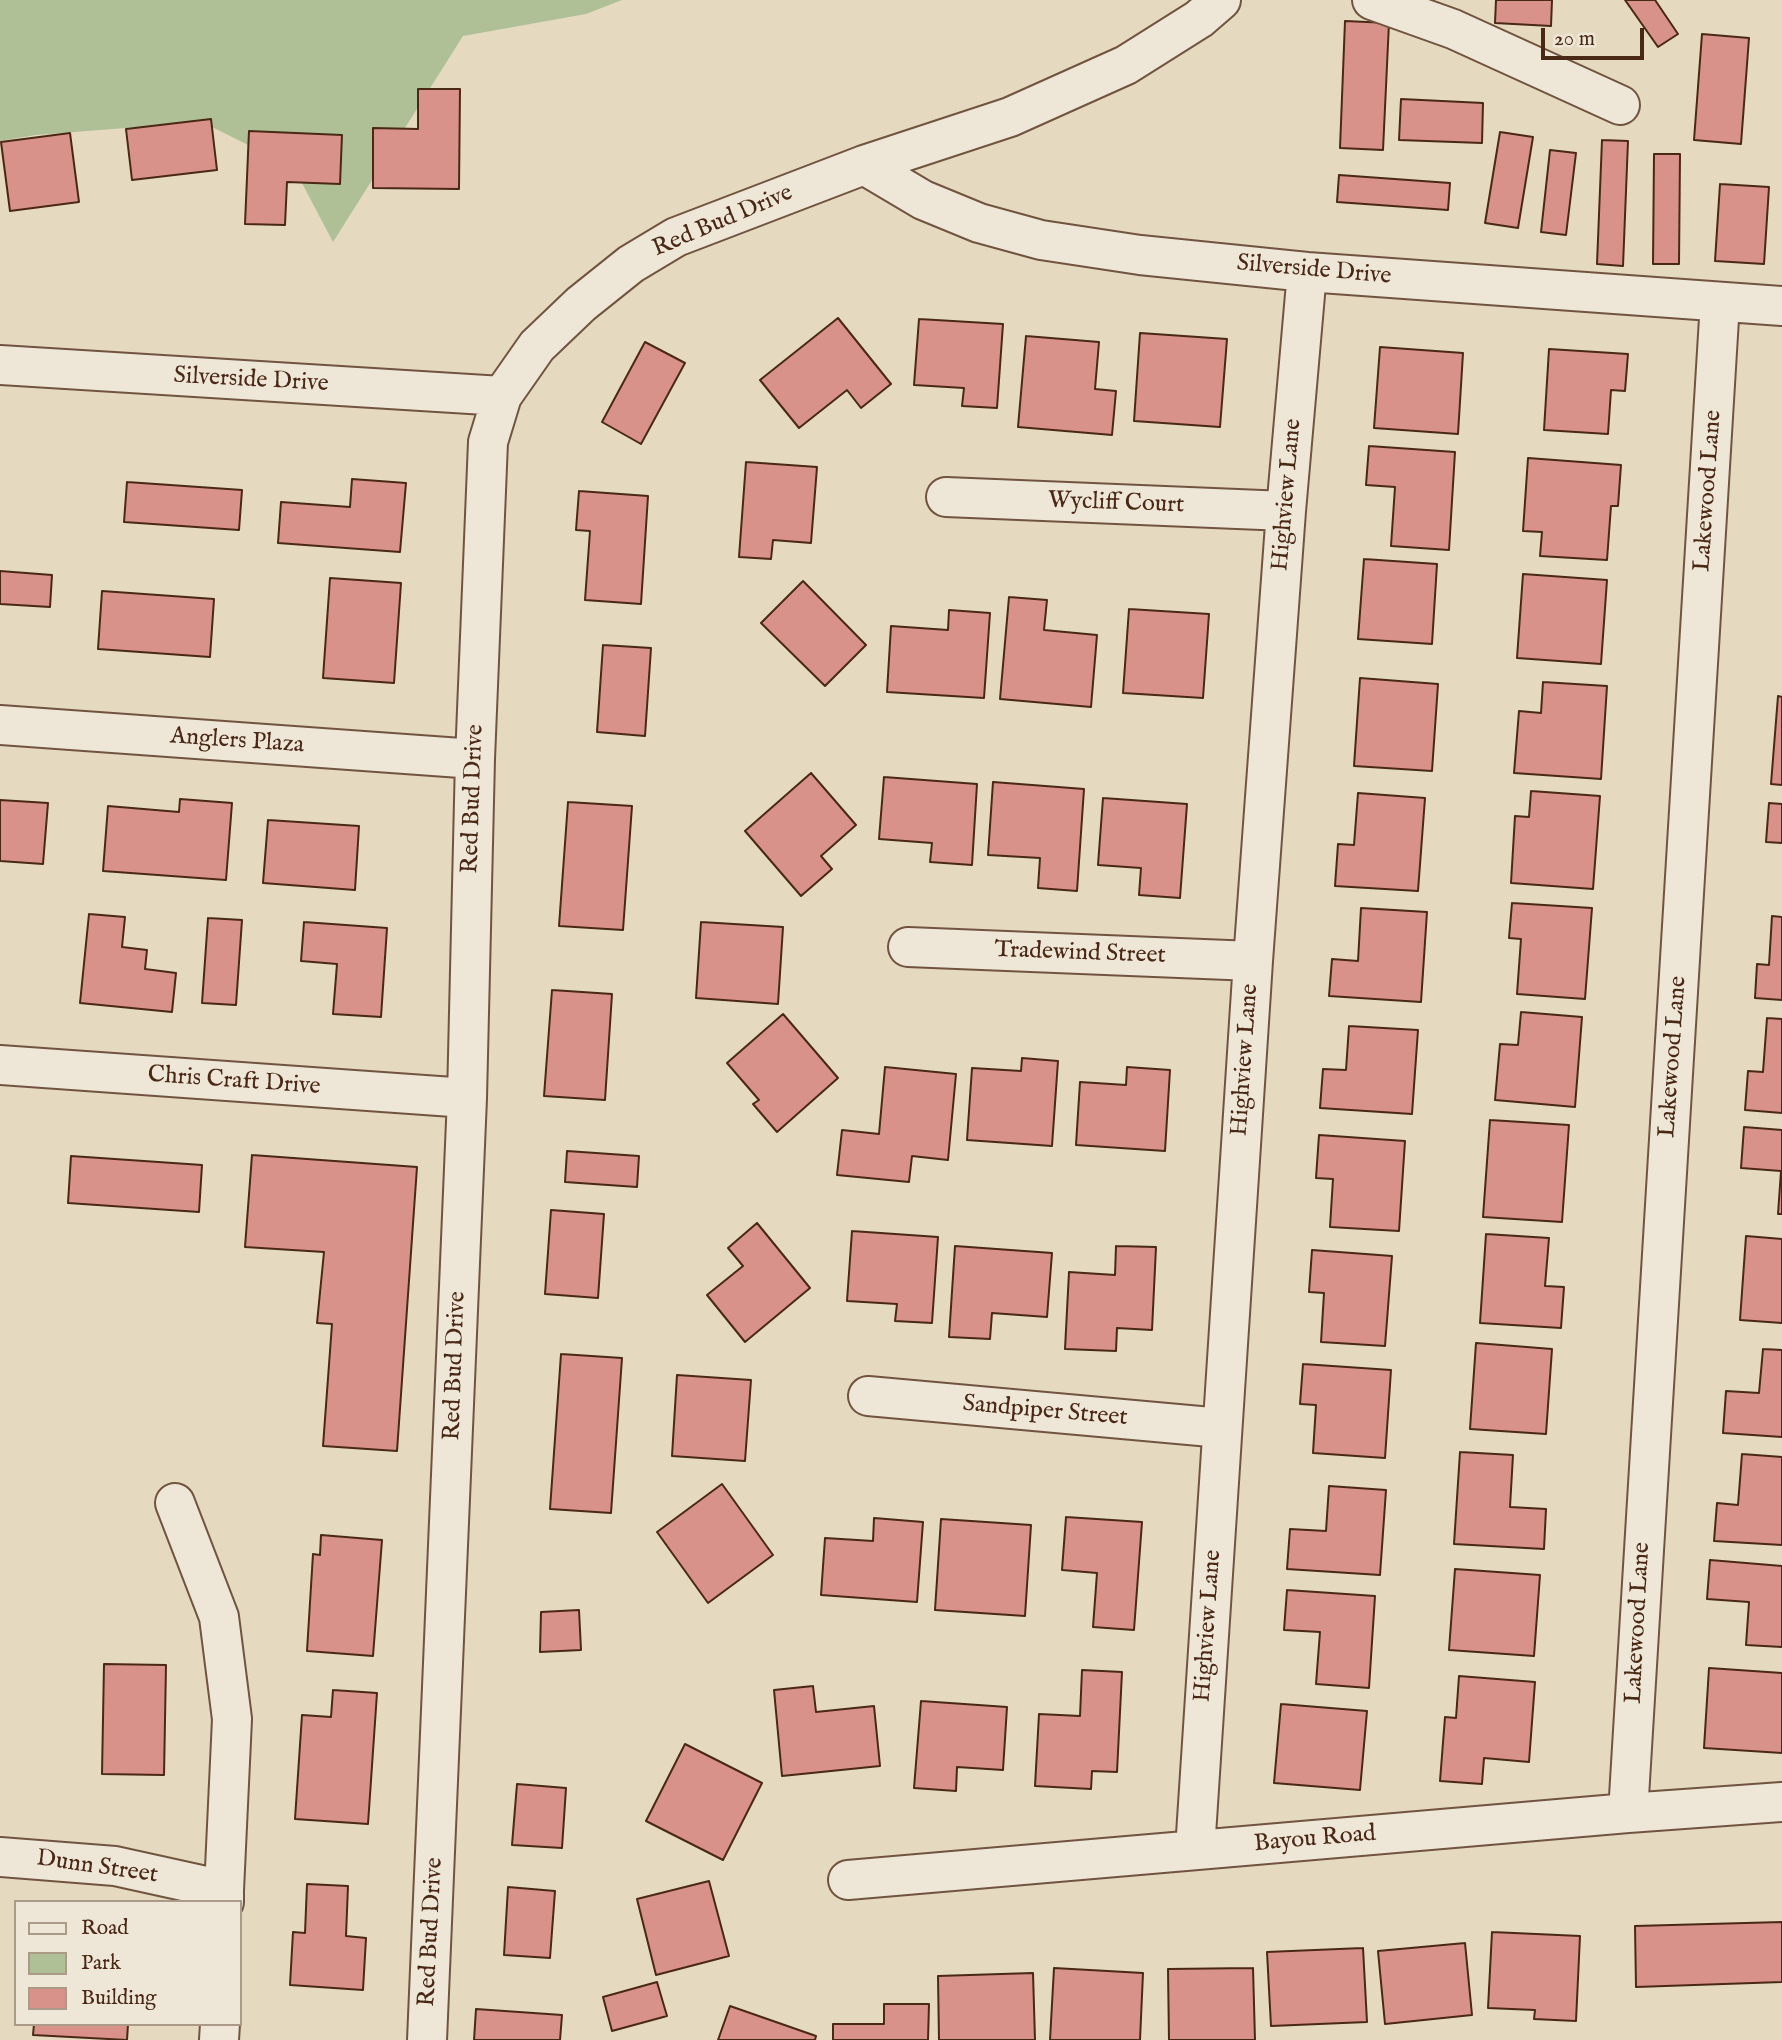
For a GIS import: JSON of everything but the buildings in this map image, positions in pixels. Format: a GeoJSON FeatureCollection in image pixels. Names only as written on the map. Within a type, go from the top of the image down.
{"type":"FeatureCollection","features":[{"type":"Feature","properties":{"kind":"street","name":"Red Bud Drive"},"geometry":{"type":"LineString","coordinates":[[427,2040],[467,1098],[475,759],[488,442],[502,396],[537,346],[581,304],[631,264],[676,237],[864,165],[1010,117],[1126,65],[1199,19],[1222,0]]}},
{"type":"Feature","properties":{"kind":"street"},"geometry":{"type":"LineString","coordinates":[[1372,0],[1453,29],[1620,105]]}},
{"type":"Feature","properties":{"kind":"street","name":"Silverside Drive"},"geometry":{"type":"LineString","coordinates":[[864,165],[923,200],[979,223],[1041,240],[1140,255],[1307,272],[1782,306]]}},
{"type":"Feature","properties":{"kind":"street","name":"Highview Lane"},"geometry":{"type":"LineString","coordinates":[[1195,1850],[1253,961],[1286,511],[1307,272]]}},
{"type":"Feature","properties":{"kind":"street","name":"Lakewood Lane"},"geometry":{"type":"LineString","coordinates":[[1628,1813],[1720,302]]}},
{"type":"Feature","properties":{"kind":"street","name":"Silverside Drive"},"geometry":{"type":"LineString","coordinates":[[0,365],[502,396]]}},
{"type":"Feature","properties":{"kind":"street","name":"Wycliff Court"},"geometry":{"type":"LineString","coordinates":[[946,497],[1286,511]]}},
{"type":"Feature","properties":{"kind":"street","name":"Anglers Plaza"},"geometry":{"type":"LineString","coordinates":[[0,724],[475,759]]}},
{"type":"Feature","properties":{"kind":"street","name":"Tradewind Street"},"geometry":{"type":"LineString","coordinates":[[908,947],[1253,961]]}},
{"type":"Feature","properties":{"kind":"street","name":"Chris Craft Drive"},"geometry":{"type":"LineString","coordinates":[[0,1065],[467,1098]]}},
{"type":"Feature","properties":{"kind":"street","name":"Sandpiper Street"},"geometry":{"type":"LineString","coordinates":[[868,1396],[1222,1428]]}},
{"type":"Feature","properties":{"kind":"street"},"geometry":{"type":"LineString","coordinates":[[174,1503],[219,1617],[232,1719],[224,1896]]}},
{"type":"Feature","properties":{"kind":"street","name":"Bayou Road"},"geometry":{"type":"LineString","coordinates":[[848,1880],[1782,1802]]}},
{"type":"Feature","properties":{"kind":"street","name":"Dunn Street"},"geometry":{"type":"LineString","coordinates":[[0,1857],[115,1866],[224,1896]]}},
{"type":"Feature","properties":{"kind":"green space"},"geometry":{"type":"Polygon","coordinates":[[[0,0],[622,0],[586,14],[463,36],[333,242],[294,168],[202,122],[36,135],[0,141],[0,0]]]}}]}
